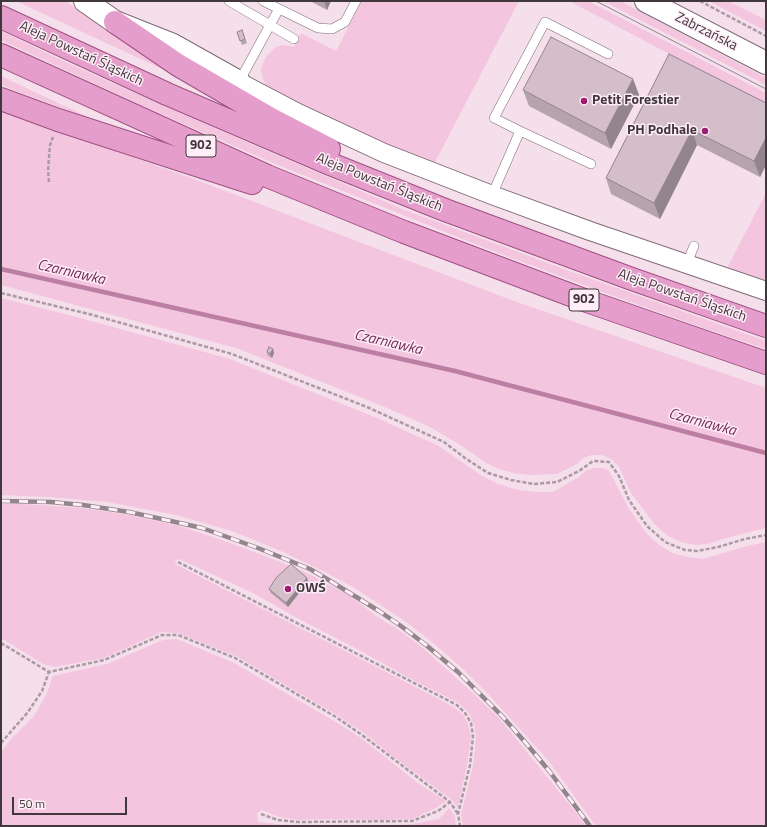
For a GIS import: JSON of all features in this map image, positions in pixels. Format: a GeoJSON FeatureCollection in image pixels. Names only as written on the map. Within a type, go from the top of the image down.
{"type":"FeatureCollection","features":[{"type":"Feature","properties":{"kind":"main road","name":"Zabrzańska"},"geometry":{"type":"LineString","coordinates":[[646,1],[766,63]]}},
{"type":"Feature","properties":{"kind":"main road"},"geometry":{"type":"LineString","coordinates":[[87,2],[178,65],[271,118],[445,210]]}},
{"type":"Feature","properties":{"kind":"main road","name":"Aleja Powstań Śląskich"},"geometry":{"type":"LineString","coordinates":[[1,17],[167,94],[324,161],[445,210],[632,279],[766,326]]}},
{"type":"Feature","properties":{"kind":"main road"},"geometry":{"type":"LineString","coordinates":[[115,22],[173,45],[239,82]]}},
{"type":"Feature","properties":{"kind":"main road","name":"902"},"geometry":{"type":"LineString","coordinates":[[1,55],[267,176],[404,232],[584,300],[766,363]]}},
{"type":"Feature","properties":{"kind":"main road"},"geometry":{"type":"LineString","coordinates":[[1,99],[58,120],[404,232]]}},
{"type":"Feature","properties":{"kind":"street"},"geometry":{"type":"LineString","coordinates":[[239,82],[298,113],[384,152],[492,195],[590,231],[766,291]]}},
{"type":"Feature","properties":{"kind":"lane"},"geometry":{"type":"LineString","coordinates":[[229,1],[294,38]]}},
{"type":"Feature","properties":{"kind":"lane"},"geometry":{"type":"LineString","coordinates":[[263,1],[318,28],[332,29],[345,22],[356,1]]}},
{"type":"Feature","properties":{"kind":"lane"},"geometry":{"type":"LineString","coordinates":[[239,82],[279,9]]}},
{"type":"Feature","properties":{"kind":"lane"},"geometry":{"type":"LineString","coordinates":[[591,164],[494,118],[544,22],[608,54]]}},
{"type":"Feature","properties":{"kind":"lane"},"geometry":{"type":"LineString","coordinates":[[492,195],[520,131]]}},
{"type":"Feature","properties":{"kind":"lane"},"geometry":{"type":"LineString","coordinates":[[687,263],[694,246]]}},
{"type":"Feature","properties":{"kind":"path"},"geometry":{"type":"LineString","coordinates":[[700,1],[766,36]]}},
{"type":"Feature","properties":{"kind":"path"},"geometry":{"type":"LineString","coordinates":[[50,182],[48,171],[50,145],[58,120]]}},
{"type":"Feature","properties":{"kind":"path"},"geometry":{"type":"LineString","coordinates":[[1,292],[89,314],[232,354],[367,407],[444,442],[464,458],[488,473],[511,480],[534,484],[557,482],[579,471],[593,461],[609,462],[619,476],[628,500],[648,526],[665,542],[685,550],[697,551],[766,535]]}},
{"type":"Feature","properties":{"kind":"path"},"geometry":{"type":"LineString","coordinates":[[178,562],[457,705],[465,713],[471,723],[473,736],[470,765],[458,814],[460,826]]}},
{"type":"Feature","properties":{"kind":"path"},"geometry":{"type":"LineString","coordinates":[[1,643],[49,672],[104,660],[162,635],[178,635],[235,658],[336,717],[362,734],[450,802],[458,814]]}},
{"type":"Feature","properties":{"kind":"path"},"geometry":{"type":"LineString","coordinates":[[1,743],[42,690],[49,672]]}},
{"type":"Feature","properties":{"kind":"path"},"geometry":{"type":"LineString","coordinates":[[261,814],[278,820],[299,822],[412,821],[438,811],[450,802]]}},
{"type":"Feature","properties":{"kind":"shaded area"},"geometry":{"type":"Polygon","coordinates":[[[16,1],[65,1],[175,75],[31,8],[16,1]]]}},
{"type":"Feature","properties":{"kind":"shaded area"},"geometry":{"type":"Polygon","coordinates":[[[362,1],[519,1],[434,164],[310,110],[268,88],[264,82],[261,70],[266,57],[279,46],[284,45],[294,47],[301,33],[336,51],[362,1]]]}},
{"type":"Feature","properties":{"kind":"shaded area"},"geometry":{"type":"Polygon","coordinates":[[[569,1],[588,1],[766,93],[766,105],[569,1]]]}},
{"type":"Feature","properties":{"kind":"shaded area"},"geometry":{"type":"Polygon","coordinates":[[[603,1],[620,1],[766,78],[766,85],[603,1]]]}},
{"type":"Feature","properties":{"kind":"shaded area"},"geometry":{"type":"Polygon","coordinates":[[[709,1],[728,1],[766,20],[766,31],[709,1]]]}},
{"type":"Feature","properties":{"kind":"shaded area"},"geometry":{"type":"Polygon","coordinates":[[[1,31],[74,66],[405,210],[572,272],[766,341],[766,349],[597,290],[480,246],[273,163],[134,102],[1,40],[1,31]]]}},
{"type":"Feature","properties":{"kind":"shaded area"},"geometry":{"type":"Polygon","coordinates":[[[1,76],[94,120],[1,85],[1,76]]]}},
{"type":"Feature","properties":{"kind":"shaded area"},"geometry":{"type":"Polygon","coordinates":[[[1,110],[202,182],[514,301],[766,388],[766,528],[708,544],[695,545],[681,542],[668,536],[655,525],[631,493],[619,467],[611,459],[602,455],[592,455],[583,458],[577,464],[557,474],[529,475],[499,469],[486,463],[459,444],[428,426],[385,407],[236,348],[1,285],[1,110]]]}},
{"type":"Feature","properties":{"kind":"shaded area"},"geometry":{"type":"Polygon","coordinates":[[[766,193],[766,282],[727,268],[766,193]]]}},
{"type":"Feature","properties":{"kind":"shaded area"},"geometry":{"type":"Polygon","coordinates":[[[1,298],[230,359],[377,418],[439,446],[482,476],[498,484],[519,490],[553,492],[579,477],[587,470],[603,468],[609,471],[628,507],[646,533],[658,544],[672,553],[703,559],[766,542],[766,826],[596,826],[547,759],[489,695],[461,667],[405,621],[353,587],[281,551],[232,531],[176,515],[107,502],[1,495],[1,298]]]}},
{"type":"Feature","properties":{"kind":"shaded area"},"geometry":{"type":"Polygon","coordinates":[[[1,504],[82,508],[129,515],[180,526],[283,563],[307,573],[350,596],[424,649],[499,718],[586,826],[463,826],[461,815],[473,766],[476,738],[474,724],[468,712],[459,703],[413,680],[253,593],[179,559],[175,562],[177,565],[437,698],[455,708],[463,715],[468,724],[471,737],[458,808],[452,800],[364,733],[337,715],[236,656],[177,633],[162,632],[104,658],[54,667],[43,664],[1,638],[1,504]]]}},
{"type":"Feature","properties":{"kind":"shaded area"},"geometry":{"type":"Polygon","coordinates":[[[177,639],[234,663],[334,721],[361,738],[419,784],[446,801],[436,808],[412,819],[299,820],[279,817],[262,810],[257,813],[258,822],[295,826],[1,826],[1,753],[10,740],[34,716],[47,693],[53,676],[107,664],[163,640],[177,639]]]}},
{"type":"Feature","properties":{"kind":"shaded area"},"geometry":{"type":"Polygon","coordinates":[[[449,808],[455,816],[456,826],[385,826],[413,824],[439,819],[449,808]]]}},
{"type":"Feature","properties":{"kind":"building"},"geometry":{"type":"Polygon","coordinates":[[[242,30],[245,39],[240,41],[237,32],[242,30]]]}},
{"type":"Feature","properties":{"kind":"building","name":"Petit Forestier"},"geometry":{"type":"Polygon","coordinates":[[[551,37],[633,79],[605,133],[523,90],[551,37]]]}},
{"type":"Feature","properties":{"kind":"building","name":"PH Podhale"},"geometry":{"type":"Polygon","coordinates":[[[669,54],[766,103],[766,138],[754,161],[692,130],[654,203],[606,178],[669,54]]]}},
{"type":"Feature","properties":{"kind":"building"},"geometry":{"type":"Polygon","coordinates":[[[269,347],[273,349],[270,354],[267,352],[269,347]]]}},
{"type":"Feature","properties":{"kind":"building","name":"OWŚ"},"geometry":{"type":"Polygon","coordinates":[[[291,564],[307,578],[286,603],[269,589],[276,578],[291,564]]]}},
{"type":"Feature","properties":{"kind":"waterway","name":"Czarniawka"},"geometry":{"type":"LineString","coordinates":[[1,269],[455,371],[766,453]]}},
{"type":"Feature","properties":{"kind":"tram line"},"geometry":{"type":"LineString","coordinates":[[596,1],[766,89]]}},
{"type":"Feature","properties":{"kind":"railway"},"geometry":{"type":"LineString","coordinates":[[1,501],[51,502],[83,505],[129,512],[180,523],[202,528],[310,569],[401,626],[458,672],[502,716],[525,742],[550,772],[590,826]]}},
{"type":"Feature","properties":{"kind":"place","name":"Petit Forestier"},"geometry":{"type":"Point","coordinates":[584,101]}},
{"type":"Feature","properties":{"kind":"place","name":"PH Podhale"},"geometry":{"type":"Point","coordinates":[705,131]}},
{"type":"Feature","properties":{"kind":"place","name":"OWŚ"},"geometry":{"type":"Point","coordinates":[288,589]}}]}
